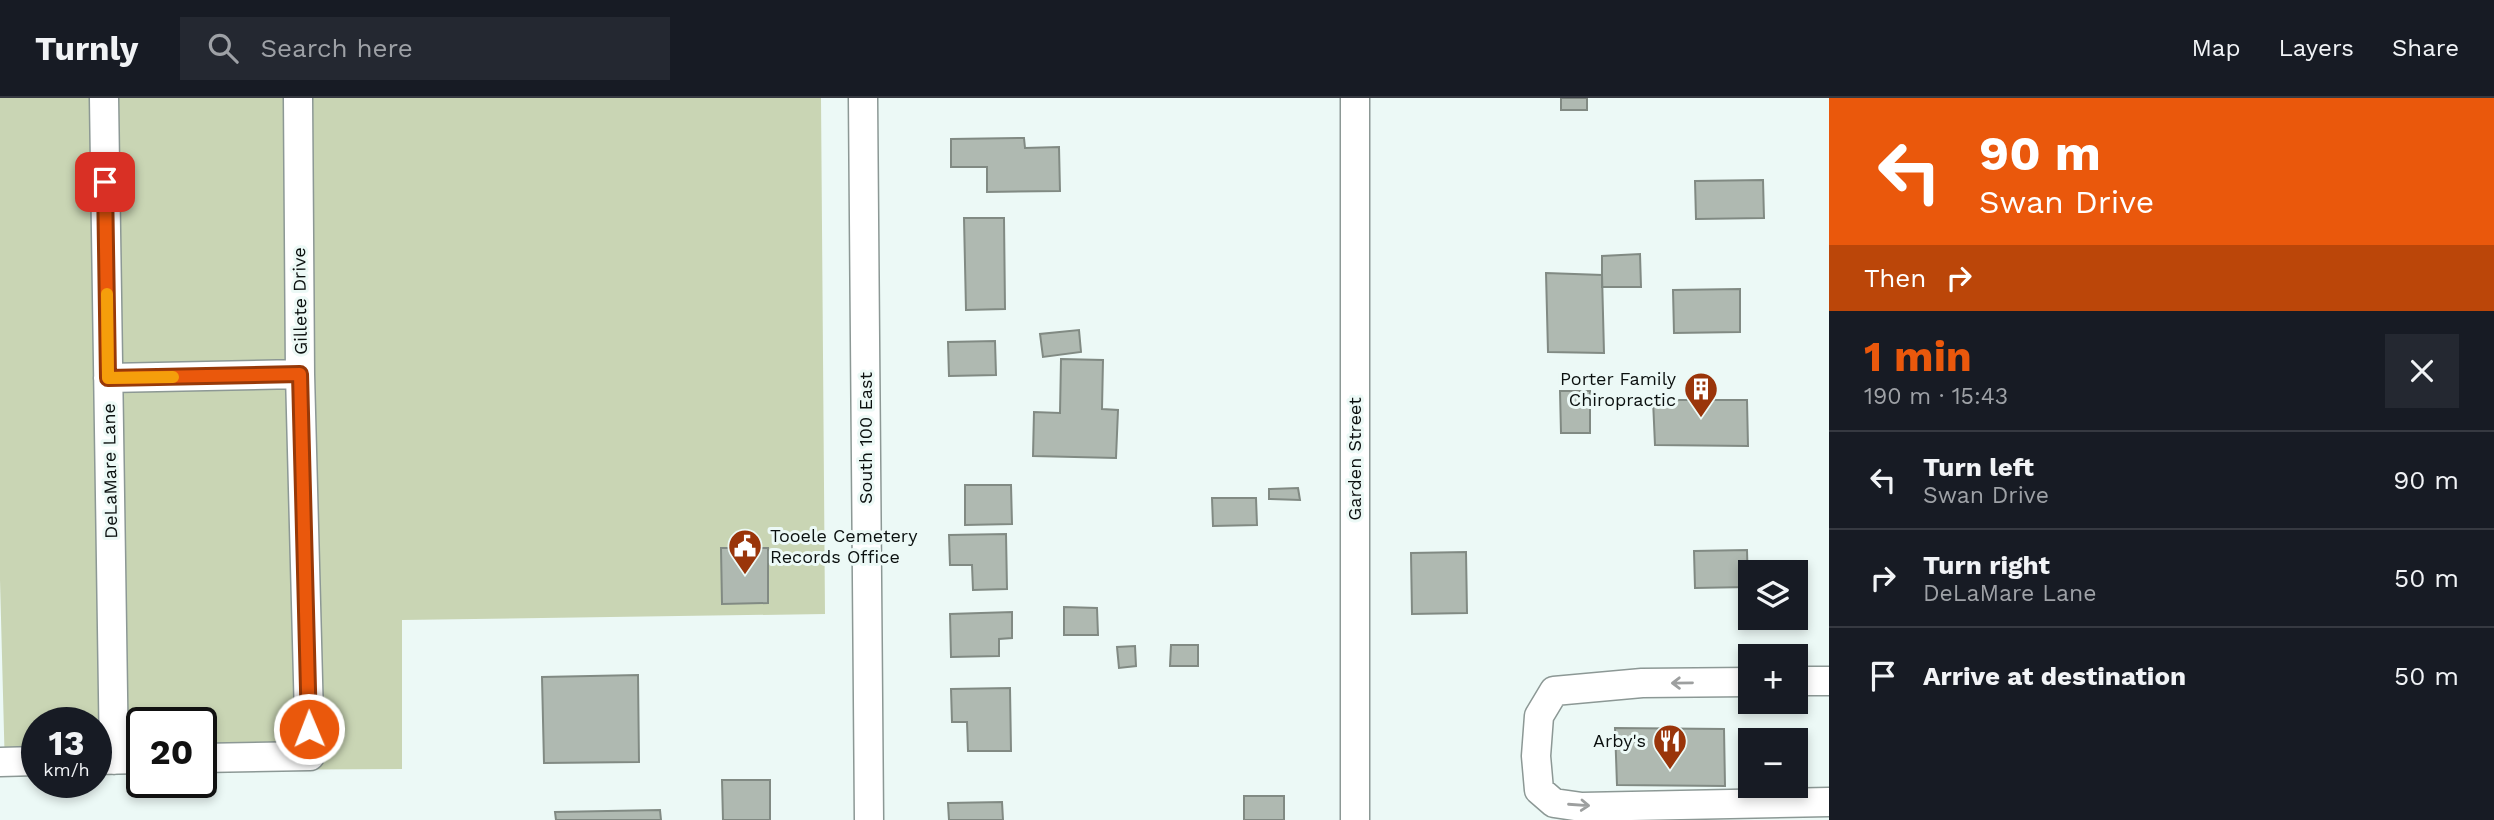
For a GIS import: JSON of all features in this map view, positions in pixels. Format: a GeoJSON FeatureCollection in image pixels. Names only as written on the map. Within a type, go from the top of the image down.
{"type":"FeatureCollection","features":[{"type":"Feature","properties":{"kind":"street","name":"DeLaMare Lane"},"geometry":{"type":"LineString","coordinates":[[104,98],[108,378],[105,707]]}},
{"type":"Feature","properties":{"kind":"street","name":"Gillete Drive"},"geometry":{"type":"LineString","coordinates":[[217,758],[310,756],[300,374],[298,98]]}},
{"type":"Feature","properties":{"kind":"street","name":"South 100 East"},"geometry":{"type":"LineString","coordinates":[[863,98],[869,820]]}},
{"type":"Feature","properties":{"kind":"street","name":"Garden Street"},"geometry":{"type":"LineString","coordinates":[[1355,98],[1355,820]]}},
{"type":"Feature","properties":{"kind":"street"},"geometry":{"type":"LineString","coordinates":[[108,378],[300,374]]}},
{"type":"Feature","properties":{"kind":"street"},"geometry":{"type":"LineString","coordinates":[[1808,681],[1829,681]]}},
{"type":"Feature","properties":{"kind":"street"},"geometry":{"type":"LineString","coordinates":[[1738,682],[1642,683],[1554,691],[1539,716],[1536,756],[1539,790],[1554,803],[1582,807],[1829,802]]}},
{"type":"Feature","properties":{"kind":"street"},"geometry":{"type":"LineString","coordinates":[[0,762],[21,761]]}},
{"type":"Feature","properties":{"kind":"green space"},"geometry":{"type":"Polygon","coordinates":[[[0,98],[821,98],[825,614],[402,620],[402,769],[217,770],[217,707],[126,707],[126,771],[112,771],[112,707],[21,707],[21,771],[5,771],[0,580],[0,98]]]}},
{"type":"Feature","properties":{"kind":"building"},"geometry":{"type":"Polygon","coordinates":[[[1561,98],[1587,98],[1587,110],[1561,110],[1561,98]]]}},
{"type":"Feature","properties":{"kind":"building"},"geometry":{"type":"Polygon","coordinates":[[[1024,138],[1025,148],[1059,147],[1060,191],[987,192],[987,167],[951,167],[951,139],[1024,138]]]}},
{"type":"Feature","properties":{"kind":"building"},"geometry":{"type":"Polygon","coordinates":[[[1763,180],[1764,218],[1696,219],[1695,181],[1763,180]]]}},
{"type":"Feature","properties":{"kind":"building"},"geometry":{"type":"Polygon","coordinates":[[[964,218],[1004,218],[1005,309],[966,310],[964,218]]]}},
{"type":"Feature","properties":{"kind":"building"},"geometry":{"type":"Polygon","coordinates":[[[1640,254],[1641,287],[1602,287],[1602,256],[1640,254]]]}},
{"type":"Feature","properties":{"kind":"building"},"geometry":{"type":"Polygon","coordinates":[[[1546,273],[1602,275],[1604,353],[1548,352],[1546,273]]]}},
{"type":"Feature","properties":{"kind":"building"},"geometry":{"type":"Polygon","coordinates":[[[1740,289],[1740,332],[1674,333],[1673,290],[1740,289]]]}},
{"type":"Feature","properties":{"kind":"building"},"geometry":{"type":"Polygon","coordinates":[[[1079,330],[1081,352],[1043,357],[1040,334],[1079,330]]]}},
{"type":"Feature","properties":{"kind":"building"},"geometry":{"type":"Polygon","coordinates":[[[995,341],[996,375],[949,376],[948,342],[995,341]]]}},
{"type":"Feature","properties":{"kind":"building"},"geometry":{"type":"Polygon","coordinates":[[[1061,359],[1103,360],[1102,409],[1118,410],[1116,458],[1033,456],[1034,412],[1060,413],[1061,359]]]}},
{"type":"Feature","properties":{"kind":"building"},"geometry":{"type":"Polygon","coordinates":[[[1560,391],[1590,391],[1590,433],[1561,433],[1560,391]]]}},
{"type":"Feature","properties":{"kind":"building","name":"Porter Family Chiropractic"},"geometry":{"type":"Polygon","coordinates":[[[1653,400],[1747,400],[1748,446],[1655,445],[1653,400]]]}},
{"type":"Feature","properties":{"kind":"building"},"geometry":{"type":"Polygon","coordinates":[[[965,485],[1011,485],[1012,524],[965,525],[965,485]]]}},
{"type":"Feature","properties":{"kind":"building"},"geometry":{"type":"Polygon","coordinates":[[[1298,488],[1300,500],[1269,499],[1269,489],[1298,488]]]}},
{"type":"Feature","properties":{"kind":"building"},"geometry":{"type":"Polygon","coordinates":[[[1212,498],[1256,498],[1257,525],[1213,526],[1212,498]]]}},
{"type":"Feature","properties":{"kind":"building"},"geometry":{"type":"Polygon","coordinates":[[[1006,534],[1007,589],[973,590],[972,565],[950,565],[949,535],[1006,534]]]}},
{"type":"Feature","properties":{"kind":"building","name":"Tooele Cemetery Records Office"},"geometry":{"type":"Polygon","coordinates":[[[721,548],[768,548],[768,603],[722,604],[721,548]]]}},
{"type":"Feature","properties":{"kind":"building"},"geometry":{"type":"Polygon","coordinates":[[[1747,550],[1747,560],[1738,560],[1738,587],[1695,588],[1694,551],[1747,550]]]}},
{"type":"Feature","properties":{"kind":"building"},"geometry":{"type":"Polygon","coordinates":[[[1466,552],[1467,613],[1412,614],[1411,553],[1466,552]]]}},
{"type":"Feature","properties":{"kind":"building"},"geometry":{"type":"Polygon","coordinates":[[[1064,607],[1097,608],[1098,635],[1064,635],[1064,607]]]}},
{"type":"Feature","properties":{"kind":"building"},"geometry":{"type":"Polygon","coordinates":[[[1012,612],[1012,638],[999,639],[999,656],[951,657],[950,614],[1012,612]]]}},
{"type":"Feature","properties":{"kind":"building"},"geometry":{"type":"Polygon","coordinates":[[[1171,645],[1198,645],[1198,666],[1170,666],[1171,645]]]}},
{"type":"Feature","properties":{"kind":"building"},"geometry":{"type":"Polygon","coordinates":[[[1135,646],[1136,666],[1119,668],[1117,647],[1135,646]]]}},
{"type":"Feature","properties":{"kind":"building"},"geometry":{"type":"Polygon","coordinates":[[[638,675],[639,762],[544,763],[542,677],[638,675]]]}},
{"type":"Feature","properties":{"kind":"building"},"geometry":{"type":"Polygon","coordinates":[[[1010,688],[1011,751],[968,751],[967,722],[952,722],[951,689],[1010,688]]]}},
{"type":"Feature","properties":{"kind":"building","name":"Arby's"},"geometry":{"type":"Polygon","coordinates":[[[1615,728],[1724,729],[1725,786],[1617,785],[1615,728]]]}},
{"type":"Feature","properties":{"kind":"building"},"geometry":{"type":"Polygon","coordinates":[[[722,780],[770,780],[770,820],[723,820],[722,780]]]}},
{"type":"Feature","properties":{"kind":"building"},"geometry":{"type":"Polygon","coordinates":[[[1244,796],[1284,796],[1284,820],[1244,820],[1244,796]]]}},
{"type":"Feature","properties":{"kind":"building"},"geometry":{"type":"Polygon","coordinates":[[[1002,802],[1003,820],[949,820],[948,803],[1002,802]]]}},
{"type":"Feature","properties":{"kind":"building"},"geometry":{"type":"Polygon","coordinates":[[[660,810],[661,820],[556,820],[555,812],[660,810]]]}},
{"type":"Feature","properties":{"kind":"slow traffic"},"geometry":{"type":"LineString","coordinates":[[107,294],[108,378],[173,377]]}},
{"type":"Feature","properties":{"kind":"place","name":"Porter Family Chiropractic"},"geometry":{"type":"Point","coordinates":[1701,419]}},
{"type":"Feature","properties":{"kind":"place","name":"Tooele Cemetery Records Office"},"geometry":{"type":"Point","coordinates":[745,576]}},
{"type":"Feature","properties":{"kind":"place","name":"Arby's"},"geometry":{"type":"Point","coordinates":[1670,771]}},
{"type":"Feature","properties":{"kind":"route"},"geometry":{"type":"LineString","coordinates":[[105,182],[108,378],[300,374],[309,729]]}}]}
